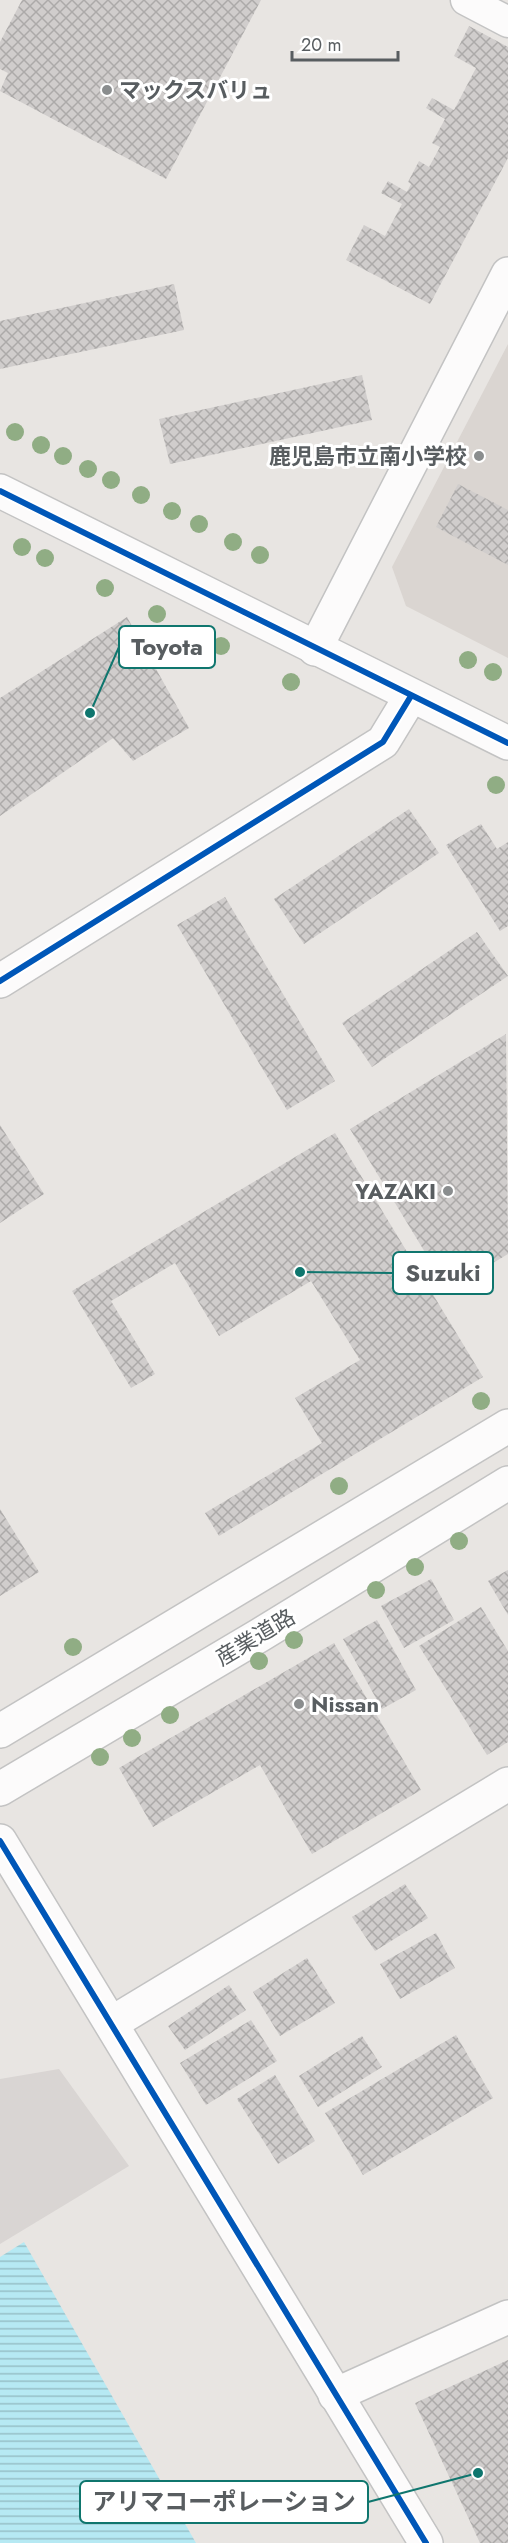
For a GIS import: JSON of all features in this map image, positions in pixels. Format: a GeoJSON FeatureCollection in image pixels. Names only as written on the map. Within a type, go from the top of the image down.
{"type":"FeatureCollection","features":[{"type":"Feature","properties":{"kind":"street"},"geometry":{"type":"LineString","coordinates":[[466,0],[508,22]]}},
{"type":"Feature","properties":{"kind":"street"},"geometry":{"type":"LineString","coordinates":[[315,649],[508,274]]}},
{"type":"Feature","properties":{"kind":"street"},"geometry":{"type":"LineString","coordinates":[[0,491],[508,743]]}},
{"type":"Feature","properties":{"kind":"street"},"geometry":{"type":"LineString","coordinates":[[0,981],[383,742],[411,696]]}},
{"type":"Feature","properties":{"kind":"street"},"geometry":{"type":"LineString","coordinates":[[0,1731],[508,1426]]}},
{"type":"Feature","properties":{"kind":"street","name":"産業道路"},"geometry":{"type":"LineString","coordinates":[[0,1789],[260,1635],[508,1483]]}},
{"type":"Feature","properties":{"kind":"street"},"geometry":{"type":"LineString","coordinates":[[112,2023],[508,1784]]}},
{"type":"Feature","properties":{"kind":"street"},"geometry":{"type":"LineString","coordinates":[[0,1841],[426,2543]]}},
{"type":"Feature","properties":{"kind":"street"},"geometry":{"type":"LineString","coordinates":[[335,2395],[508,2317]]}},
{"type":"Feature","properties":{"kind":"shaded area","name":"鹿児島市立南小学校"},"geometry":{"type":"Polygon","coordinates":[[[508,344],[508,658],[406,606],[392,567],[508,344]]]}},
{"type":"Feature","properties":{"kind":"shaded area"},"geometry":{"type":"Polygon","coordinates":[[[59,2069],[129,2166],[0,2244],[0,2079],[59,2069]]]}},
{"type":"Feature","properties":{"kind":"water"},"geometry":{"type":"Polygon","coordinates":[[[24,2242],[196,2543],[0,2543],[0,2257],[24,2242]]]}},
{"type":"Feature","properties":{"kind":"building","name":"マックスバリュ"},"geometry":{"type":"Polygon","coordinates":[[[22,0],[261,0],[166,179],[0,91],[8,73],[0,69],[0,42],[22,0]]]}},
{"type":"Feature","properties":{"kind":"building"},"geometry":{"type":"Polygon","coordinates":[[[469,26],[508,47],[508,158],[430,304],[346,260],[364,225],[385,236],[402,204],[381,193],[388,181],[407,192],[411,184],[408,182],[419,161],[429,167],[440,147],[432,143],[445,119],[426,108],[432,98],[454,110],[476,68],[454,56],[469,26]]]}},
{"type":"Feature","properties":{"kind":"building"},"geometry":{"type":"Polygon","coordinates":[[[174,284],[184,330],[0,369],[0,321],[174,284]]]}},
{"type":"Feature","properties":{"kind":"building"},"geometry":{"type":"Polygon","coordinates":[[[362,375],[372,420],[170,464],[159,419],[362,375]]]}},
{"type":"Feature","properties":{"kind":"building"},"geometry":{"type":"Polygon","coordinates":[[[458,484],[508,510],[508,565],[436,527],[458,484]]]}},
{"type":"Feature","properties":{"kind":"building"},"geometry":{"type":"Polygon","coordinates":[[[127,617],[189,728],[133,761],[113,738],[0,816],[0,698],[127,617]]]}},
{"type":"Feature","properties":{"kind":"building"},"geometry":{"type":"Polygon","coordinates":[[[409,809],[439,853],[304,944],[274,899],[409,809]]]}},
{"type":"Feature","properties":{"kind":"building"},"geometry":{"type":"Polygon","coordinates":[[[481,824],[497,849],[508,842],[508,926],[500,931],[446,845],[481,824]]]}},
{"type":"Feature","properties":{"kind":"building"},"geometry":{"type":"Polygon","coordinates":[[[225,897],[335,1081],[287,1110],[177,925],[225,897]]]}},
{"type":"Feature","properties":{"kind":"building"},"geometry":{"type":"Polygon","coordinates":[[[477,932],[508,976],[372,1067],[342,1023],[477,932]]]}},
{"type":"Feature","properties":{"kind":"building","name":"YAZAKI"},"geometry":{"type":"Polygon","coordinates":[[[506,1034],[508,1254],[448,1290],[350,1129],[506,1034]]]}},
{"type":"Feature","properties":{"kind":"building"},"geometry":{"type":"Polygon","coordinates":[[[0,1125],[44,1194],[0,1223],[0,1125]]]}},
{"type":"Feature","properties":{"kind":"building"},"geometry":{"type":"Polygon","coordinates":[[[335,1133],[483,1377],[219,1536],[205,1513],[322,1443],[295,1398],[360,1360],[311,1281],[219,1336],[175,1263],[111,1301],[155,1374],[131,1388],[72,1291],[335,1133]]]}},
{"type":"Feature","properties":{"kind":"building"},"geometry":{"type":"Polygon","coordinates":[[[0,1509],[39,1572],[0,1596],[0,1509]]]}},
{"type":"Feature","properties":{"kind":"building"},"geometry":{"type":"Polygon","coordinates":[[[508,1570],[508,1615],[488,1581],[508,1570]]]}},
{"type":"Feature","properties":{"kind":"building"},"geometry":{"type":"Polygon","coordinates":[[[431,1579],[454,1620],[404,1648],[381,1606],[431,1579]]]}},
{"type":"Feature","properties":{"kind":"building"},"geometry":{"type":"Polygon","coordinates":[[[481,1607],[508,1651],[508,1742],[487,1755],[419,1646],[481,1607]]]}},
{"type":"Feature","properties":{"kind":"building"},"geometry":{"type":"Polygon","coordinates":[[[377,1620],[416,1690],[382,1709],[343,1639],[377,1620]]]}},
{"type":"Feature","properties":{"kind":"building","name":"Nissan"},"geometry":{"type":"Polygon","coordinates":[[[334,1643],[421,1790],[312,1854],[260,1765],[153,1827],[119,1768],[334,1643]]]}},
{"type":"Feature","properties":{"kind":"building"},"geometry":{"type":"Polygon","coordinates":[[[405,1884],[428,1918],[375,1951],[352,1917],[405,1884]]]}},
{"type":"Feature","properties":{"kind":"building"},"geometry":{"type":"Polygon","coordinates":[[[436,1933],[455,1968],[400,1999],[380,1964],[436,1933]]]}},
{"type":"Feature","properties":{"kind":"building"},"geometry":{"type":"Polygon","coordinates":[[[307,1958],[335,2003],[280,2036],[253,1992],[307,1958]]]}},
{"type":"Feature","properties":{"kind":"building"},"geometry":{"type":"Polygon","coordinates":[[[229,1985],[246,2010],[185,2050],[168,2026],[229,1985]]]}},
{"type":"Feature","properties":{"kind":"building"},"geometry":{"type":"Polygon","coordinates":[[[251,2020],[277,2061],[206,2105],[180,2063],[251,2020]]]}},
{"type":"Feature","properties":{"kind":"building"},"geometry":{"type":"Polygon","coordinates":[[[456,2035],[493,2098],[363,2175],[325,2113],[456,2035]]]}},
{"type":"Feature","properties":{"kind":"building"},"geometry":{"type":"Polygon","coordinates":[[[362,2036],[382,2067],[318,2107],[299,2076],[362,2036]]]}},
{"type":"Feature","properties":{"kind":"building"},"geometry":{"type":"Polygon","coordinates":[[[275,2075],[315,2141],[278,2164],[237,2099],[275,2075]]]}},
{"type":"Feature","properties":{"kind":"building"},"geometry":{"type":"Polygon","coordinates":[[[508,2360],[508,2543],[480,2543],[415,2403],[508,2360]]]}},
{"type":"Feature","properties":{"kind":"cycle path"},"geometry":{"type":"LineString","coordinates":[[0,491],[508,743]]}},
{"type":"Feature","properties":{"kind":"cycle path"},"geometry":{"type":"LineString","coordinates":[[0,981],[383,742],[411,696]]}},
{"type":"Feature","properties":{"kind":"cycle path"},"geometry":{"type":"LineString","coordinates":[[0,1841],[426,2543]]}},
{"type":"Feature","properties":{"kind":"place","name":"マックスバリュ"},"geometry":{"type":"Point","coordinates":[107,90]}},
{"type":"Feature","properties":{"kind":"place","name":"鹿児島市立南小学校"},"geometry":{"type":"Point","coordinates":[479,456]}},
{"type":"Feature","properties":{"kind":"place","name":"Toyota"},"geometry":{"type":"Point","coordinates":[90,713]}},
{"type":"Feature","properties":{"kind":"place","name":"YAZAKI"},"geometry":{"type":"Point","coordinates":[448,1191]}},
{"type":"Feature","properties":{"kind":"place","name":"Suzuki"},"geometry":{"type":"Point","coordinates":[300,1272]}},
{"type":"Feature","properties":{"kind":"place","name":"Nissan"},"geometry":{"type":"Point","coordinates":[299,1704]}},
{"type":"Feature","properties":{"kind":"place","name":"アリマコーポレーション"},"geometry":{"type":"Point","coordinates":[478,2473]}}]}
